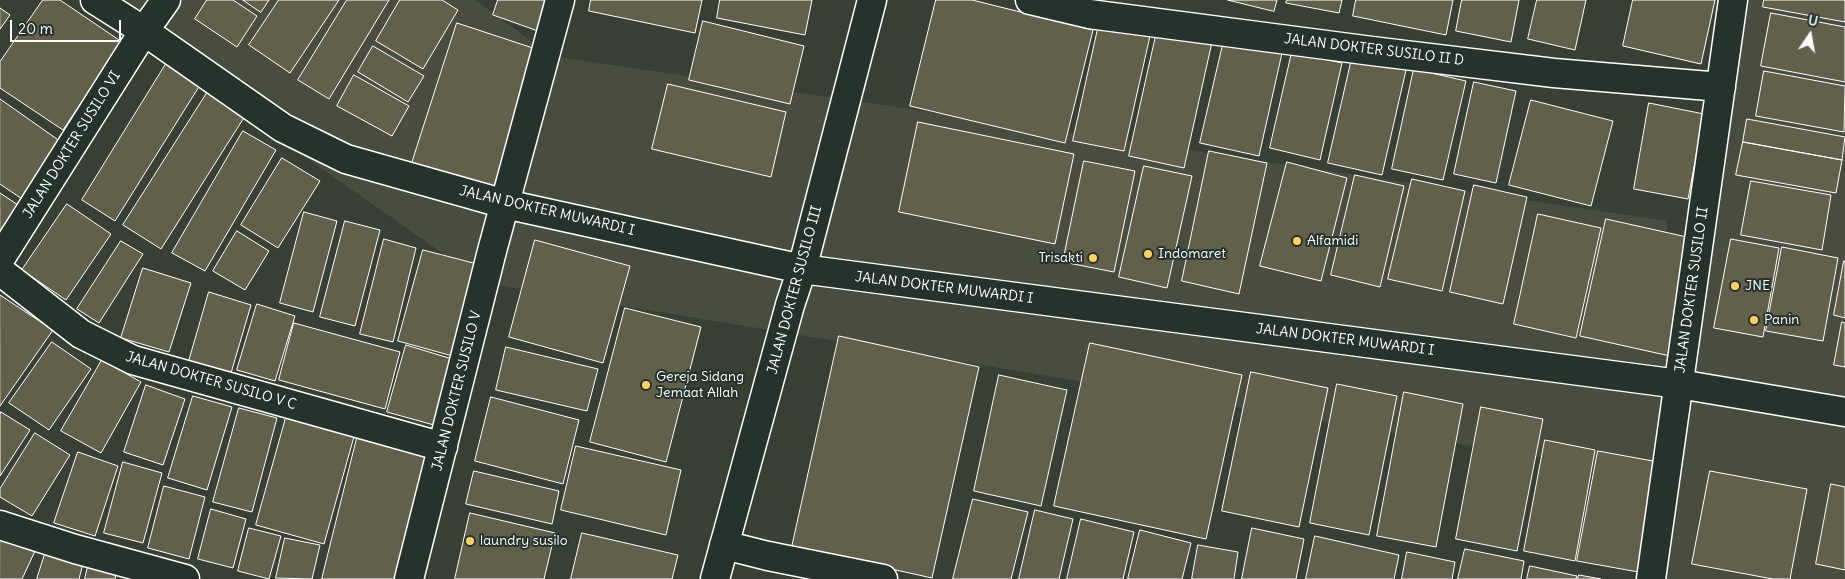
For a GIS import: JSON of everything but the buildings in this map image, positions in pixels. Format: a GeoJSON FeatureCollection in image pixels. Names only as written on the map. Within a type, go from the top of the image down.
{"type":"FeatureCollection","features":[{"type":"Feature","properties":{"kind":"street","name":"JALAN DOKTER MUWARDI I"},"geometry":{"type":"LineString","coordinates":[[95,0],[144,31],[283,128],[346,159],[505,204],[802,269],[1679,384],[1845,412]]}},
{"type":"Feature","properties":{"kind":"street","name":"JALAN DOKTER SUSILO VI"},"geometry":{"type":"LineString","coordinates":[[0,259],[144,31],[166,0]]}},
{"type":"Feature","properties":{"kind":"street","name":"JALAN DOKTER SUSILO V"},"geometry":{"type":"LineString","coordinates":[[410,579],[505,204],[560,0]]}},
{"type":"Feature","properties":{"kind":"street","name":"JALAN DOKTER SUSILO III"},"geometry":{"type":"LineString","coordinates":[[715,579],[790,304],[802,269],[872,0]]}},
{"type":"Feature","properties":{"kind":"street","name":"JALAN DOKTER SUSILO II D"},"geometry":{"type":"LineString","coordinates":[[1030,0],[1089,14],[1372,51],[1554,72],[1720,87]]}},
{"type":"Feature","properties":{"kind":"street","name":"JALAN DOKTER SUSILO II"},"geometry":{"type":"LineString","coordinates":[[1651,579],[1733,0]]}},
{"type":"Feature","properties":{"kind":"street","name":"JALAN DOKTER SUSILO V C"},"geometry":{"type":"LineString","coordinates":[[0,271],[81,334],[133,360],[443,447]]}},
{"type":"Feature","properties":{"kind":"street"},"geometry":{"type":"LineString","coordinates":[[0,525],[75,549],[185,579]]}},
{"type":"Feature","properties":{"kind":"street"},"geometry":{"type":"LineString","coordinates":[[724,545],[768,556],[883,579]]}},
{"type":"Feature","properties":{"kind":"shaded area"},"geometry":{"type":"Polygon","coordinates":[[[81,0],[475,0],[551,56],[1667,221],[1666,478],[485,283],[81,0]]]}},
{"type":"Feature","properties":{"kind":"shaded area"},"geometry":{"type":"Polygon","coordinates":[[[1740,0],[1845,0],[1845,579],[1662,579],[1740,0]]]}},
{"type":"Feature","properties":{"kind":"place","name":"Alfamidi"},"geometry":{"type":"Point","coordinates":[1297,241]}},
{"type":"Feature","properties":{"kind":"place","name":"Indomaret"},"geometry":{"type":"Point","coordinates":[1148,254]}},
{"type":"Feature","properties":{"kind":"place","name":"Trisakti"},"geometry":{"type":"Point","coordinates":[1093,258]}},
{"type":"Feature","properties":{"kind":"place","name":"JNE"},"geometry":{"type":"Point","coordinates":[1735,286]}},
{"type":"Feature","properties":{"kind":"place","name":"Panin"},"geometry":{"type":"Point","coordinates":[1754,320]}},
{"type":"Feature","properties":{"kind":"place","name":"Gereja Sidang Jemaat Allah"},"geometry":{"type":"Point","coordinates":[646,385]}},
{"type":"Feature","properties":{"kind":"place","name":"laundry susilo"},"geometry":{"type":"Point","coordinates":[470,541]}}]}
